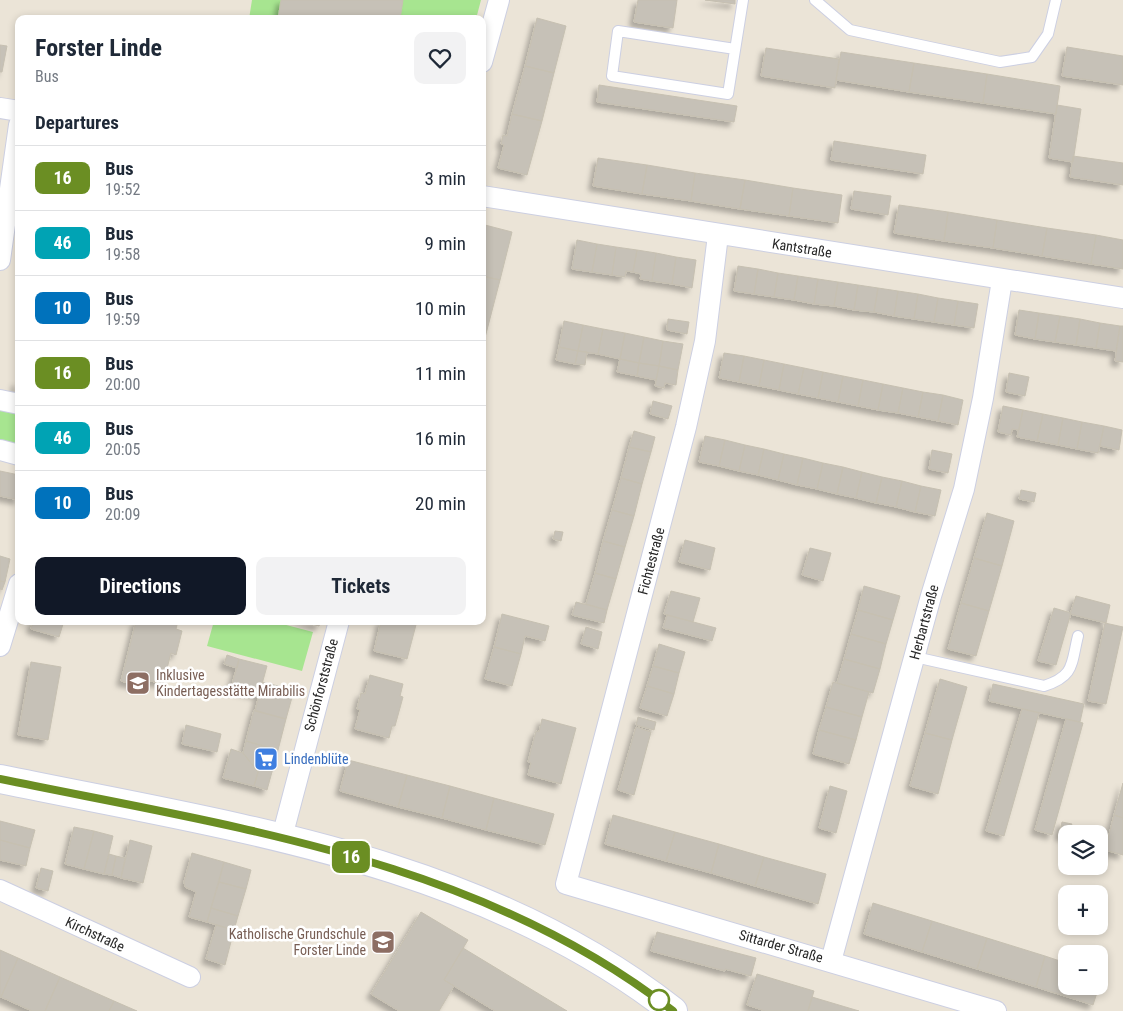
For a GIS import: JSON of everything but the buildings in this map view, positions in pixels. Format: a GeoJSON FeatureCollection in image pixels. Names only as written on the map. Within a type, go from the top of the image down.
{"type":"FeatureCollection","features":[{"type":"Feature","properties":{"kind":"main road"},"geometry":{"type":"LineString","coordinates":[[0,779],[282,837],[448,886],[527,921],[590,954],[673,1011]]}},
{"type":"Feature","properties":{"kind":"street"},"geometry":{"type":"LineString","coordinates":[[486,47],[499,0]]}},
{"type":"Feature","properties":{"kind":"street"},"geometry":{"type":"LineString","coordinates":[[0,108],[15,111]]}},
{"type":"Feature","properties":{"kind":"street"},"geometry":{"type":"LineString","coordinates":[[0,260],[15,153]]}},
{"type":"Feature","properties":{"kind":"street","name":"Kantstraße"},"geometry":{"type":"LineString","coordinates":[[486,197],[1123,298]]}},
{"type":"Feature","properties":{"kind":"street","name":"Fichtestraße"},"geometry":{"type":"LineString","coordinates":[[566,884],[686,427],[705,341],[718,235]]}},
{"type":"Feature","properties":{"kind":"street","name":"Herbartstraße"},"geometry":{"type":"LineString","coordinates":[[831,961],[914,658],[964,489],[984,398],[1002,280]]}},
{"type":"Feature","properties":{"kind":"street"},"geometry":{"type":"LineString","coordinates":[[0,400],[15,403]]}},
{"type":"Feature","properties":{"kind":"street"},"geometry":{"type":"LineString","coordinates":[[0,450],[15,454]]}},
{"type":"Feature","properties":{"kind":"street"},"geometry":{"type":"LineString","coordinates":[[0,646],[15,597]]}},
{"type":"Feature","properties":{"kind":"street","name":"Schönforststraße"},"geometry":{"type":"LineString","coordinates":[[282,837],[338,625]]}},
{"type":"Feature","properties":{"kind":"street","name":"Sittarder Straße"},"geometry":{"type":"LineString","coordinates":[[566,884],[996,1011]]}},
{"type":"Feature","properties":{"kind":"street","name":"Kirchstraße"},"geometry":{"type":"LineString","coordinates":[[0,890],[190,977]]}},
{"type":"Feature","properties":{"kind":"lane"},"geometry":{"type":"LineString","coordinates":[[735,49],[618,31],[612,76],[728,94],[743,0]]}},
{"type":"Feature","properties":{"kind":"lane"},"geometry":{"type":"LineString","coordinates":[[815,0],[850,30],[1000,62],[1032,57],[1048,34],[1056,0]]}},
{"type":"Feature","properties":{"kind":"lane"},"geometry":{"type":"LineString","coordinates":[[914,658],[1044,686],[1058,682],[1066,676],[1070,668],[1078,636]]}},
{"type":"Feature","properties":{"kind":"green space"},"geometry":{"type":"Polygon","coordinates":[[[252,0],[481,0],[477,15],[250,15],[252,0]]]}},
{"type":"Feature","properties":{"kind":"green space"},"geometry":{"type":"Polygon","coordinates":[[[0,409],[15,412],[15,446],[0,442],[0,409]]]}},
{"type":"Feature","properties":{"kind":"green space"},"geometry":{"type":"Polygon","coordinates":[[[213,625],[286,625],[313,632],[302,671],[207,646],[213,625]]]}},
{"type":"Feature","properties":{"kind":"bus line","name":"16"},"geometry":{"type":"LineString","coordinates":[[0,779],[282,837],[448,886],[527,921],[590,954],[673,1011]]}},
{"type":"Feature","properties":{"kind":"place","name":"Inklusive Kindertagesstätte Mirabilis"},"geometry":{"type":"Point","coordinates":[138,683]}},
{"type":"Feature","properties":{"kind":"place","name":"Lindenblüte"},"geometry":{"type":"Point","coordinates":[266,759]}},
{"type":"Feature","properties":{"kind":"place","name":"Katholische Grundschule Forster Linde"},"geometry":{"type":"Point","coordinates":[383,942]}}]}
